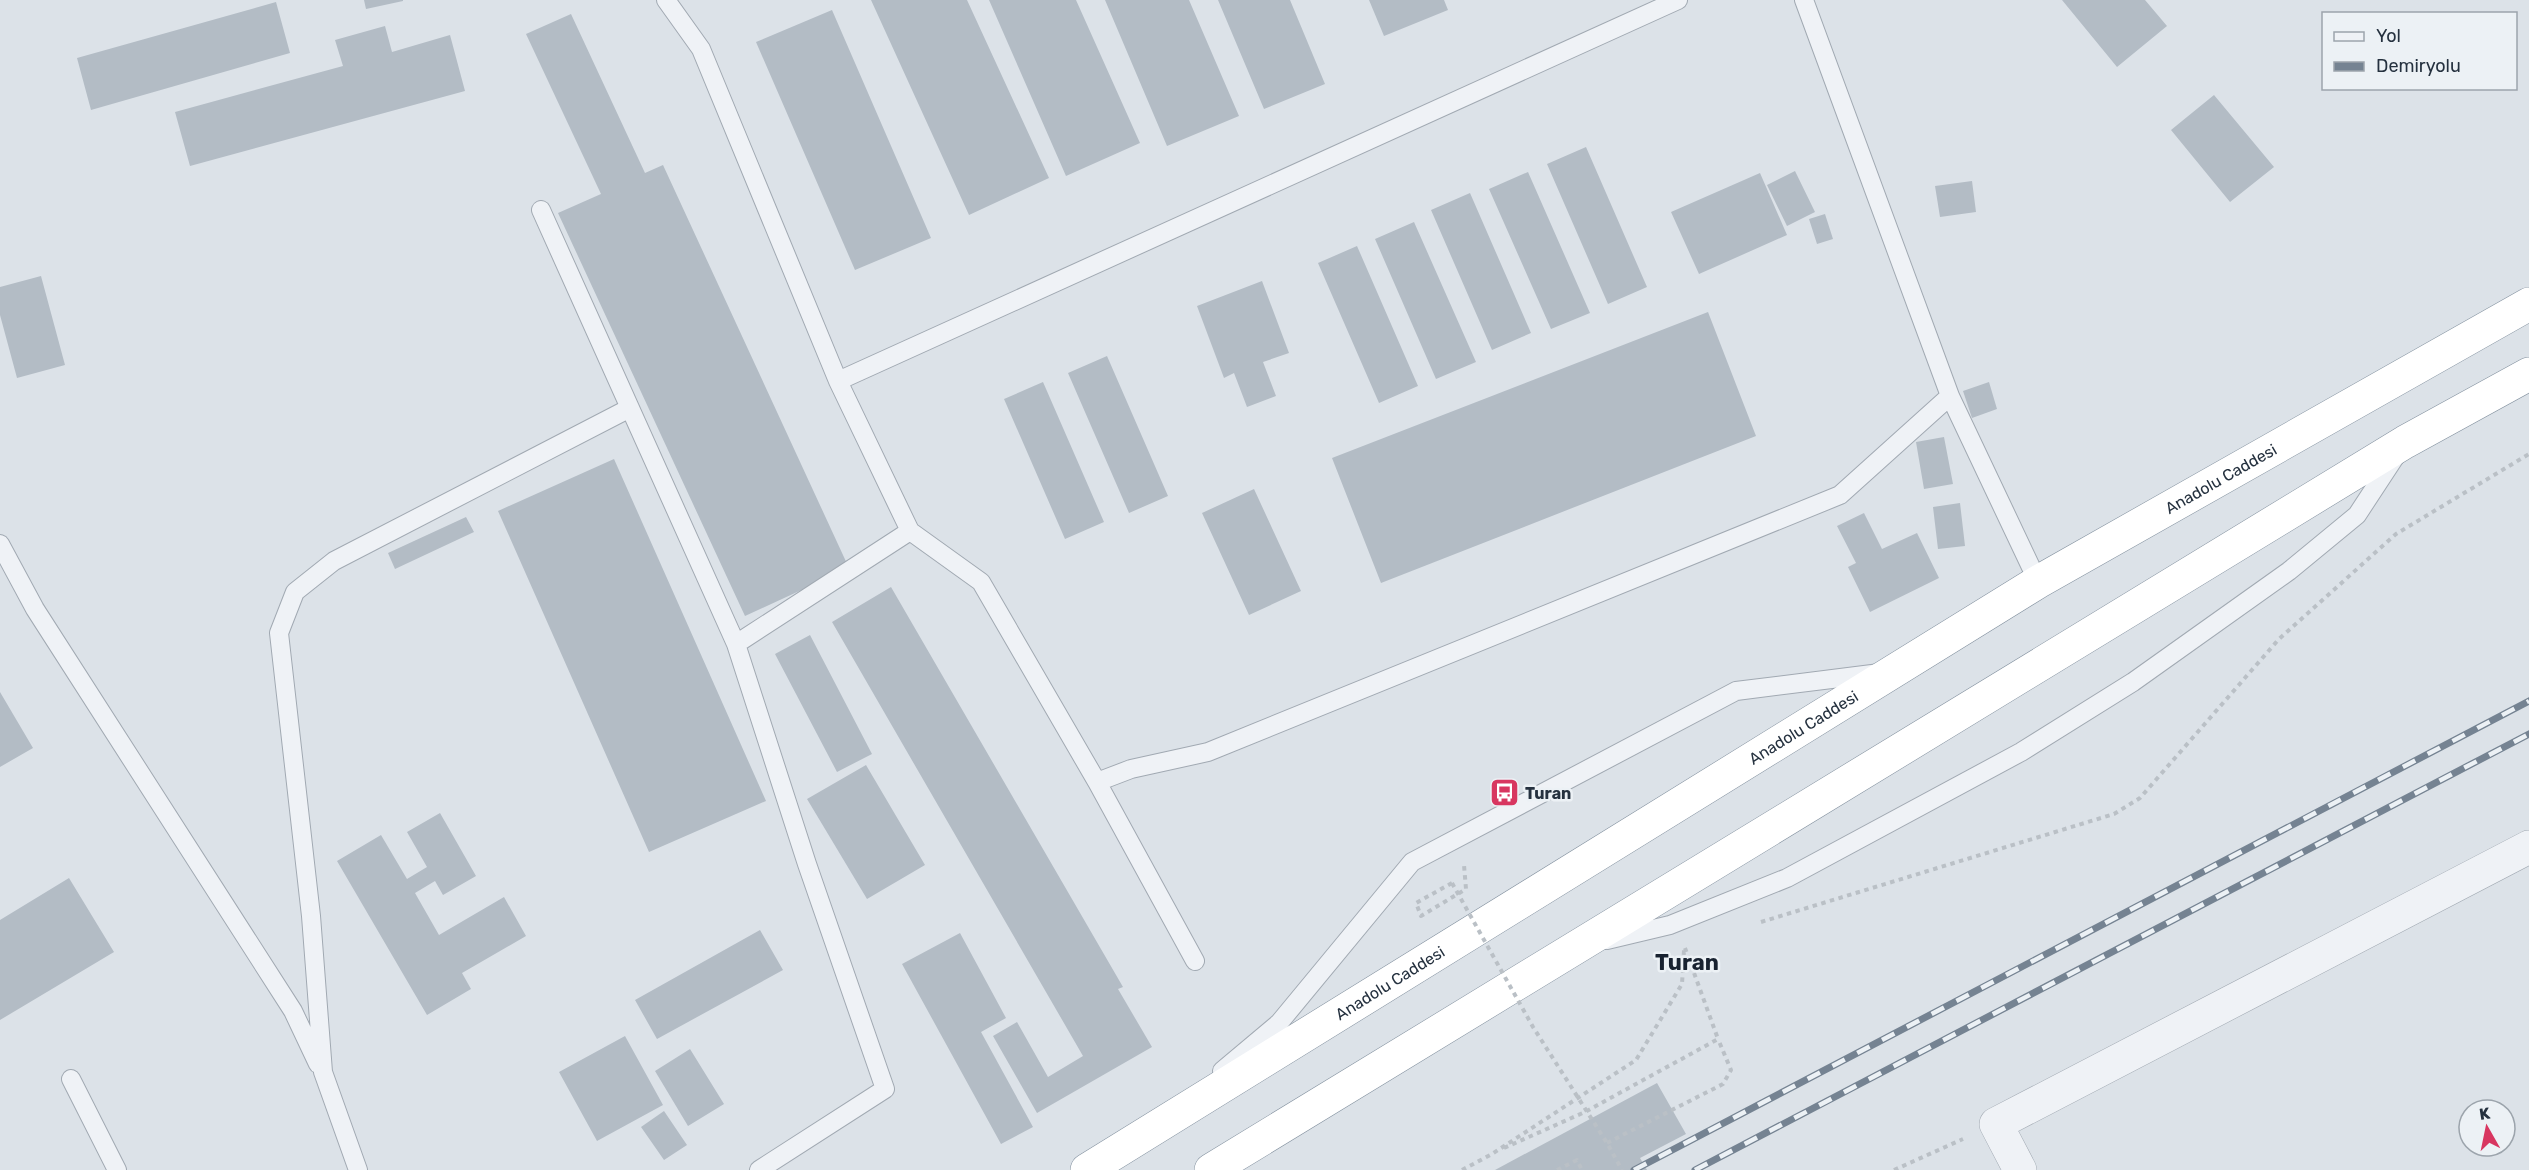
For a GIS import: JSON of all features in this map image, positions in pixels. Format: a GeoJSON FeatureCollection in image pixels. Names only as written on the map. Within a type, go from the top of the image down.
{"type":"FeatureCollection","features":[{"type":"Feature","properties":{"kind":"highway","name":"Anadolu Caddesi"},"geometry":{"type":"LineString","coordinates":[[1088,1170],[2038,582],[2529,304]]}},
{"type":"Feature","properties":{"kind":"highway"},"geometry":{"type":"LineString","coordinates":[[1211,1170],[2405,442],[2529,374]]}},
{"type":"Feature","properties":{"kind":"street"},"geometry":{"type":"LineString","coordinates":[[2020,1170],[1996,1124],[2529,848]]}},
{"type":"Feature","properties":{"kind":"lane"},"geometry":{"type":"LineString","coordinates":[[666,0],[701,49],[838,381],[910,531],[981,582],[1097,782],[1195,961]]}},
{"type":"Feature","properties":{"kind":"lane"},"geometry":{"type":"LineString","coordinates":[[838,381],[1678,0]]}},
{"type":"Feature","properties":{"kind":"lane"},"geometry":{"type":"LineString","coordinates":[[1804,0],[1950,396],[2038,582]]}},
{"type":"Feature","properties":{"kind":"lane"},"geometry":{"type":"LineString","coordinates":[[541,210],[736,644],[807,864],[885,1089],[759,1170]]}},
{"type":"Feature","properties":{"kind":"lane"},"geometry":{"type":"LineString","coordinates":[[1097,782],[1131,769],[1209,752],[1840,495],[1950,396]]}},
{"type":"Feature","properties":{"kind":"lane"},"geometry":{"type":"LineString","coordinates":[[323,1072],[311,916],[279,633],[295,592],[334,561],[630,408]]}},
{"type":"Feature","properties":{"kind":"lane"},"geometry":{"type":"LineString","coordinates":[[1573,948],[1670,925],[1787,878],[2021,752],[2133,682],[2289,571],[2357,515],[2405,442]]}},
{"type":"Feature","properties":{"kind":"lane"},"geometry":{"type":"LineString","coordinates":[[736,644],[910,531]]}},
{"type":"Feature","properties":{"kind":"lane"},"geometry":{"type":"LineString","coordinates":[[0,544],[35,609],[293,1011],[323,1072],[357,1170]]}},
{"type":"Feature","properties":{"kind":"lane"},"geometry":{"type":"LineString","coordinates":[[1154,1129],[1279,1023],[1412,862],[1736,691],[1897,670]]}},
{"type":"Feature","properties":{"kind":"lane"},"geometry":{"type":"LineString","coordinates":[[71,1079],[117,1170]]}},
{"type":"Feature","properties":{"kind":"path"},"geometry":{"type":"LineString","coordinates":[[1752,925],[2114,814],[2140,798],[2279,639],[2396,534],[2529,454]]}},
{"type":"Feature","properties":{"kind":"path"},"geometry":{"type":"LineString","coordinates":[[1466,889],[1421,916],[1416,903],[1452,883],[1533,1027],[1622,1170]]}},
{"type":"Feature","properties":{"kind":"path"},"geometry":{"type":"LineString","coordinates":[[1684,946],[1695,942]]}},
{"type":"Feature","properties":{"kind":"path"},"geometry":{"type":"LineString","coordinates":[[1607,1143],[1723,1084],[1731,1071],[1684,946]]}},
{"type":"Feature","properties":{"kind":"path"},"geometry":{"type":"LineString","coordinates":[[1492,1154],[1636,1060],[1682,984],[1684,946]]}},
{"type":"Feature","properties":{"kind":"path"},"geometry":{"type":"LineString","coordinates":[[1462,1170],[1585,1112],[1718,1039]]}},
{"type":"Feature","properties":{"kind":"path"},"geometry":{"type":"LineString","coordinates":[[1894,1170],[1996,1124]]}},
{"type":"Feature","properties":{"kind":"path"},"geometry":{"type":"LineString","coordinates":[[1557,1170],[1576,1160],[1582,1170]]}},
{"type":"Feature","properties":{"kind":"building"},"geometry":{"type":"Polygon","coordinates":[[[364,0],[403,0],[403,1],[366,9],[364,0]]]}},
{"type":"Feature","properties":{"kind":"building"},"geometry":{"type":"Polygon","coordinates":[[[871,0],[967,0],[1049,178],[969,215],[871,0]]]}},
{"type":"Feature","properties":{"kind":"building"},"geometry":{"type":"Polygon","coordinates":[[[989,0],[1076,0],[1140,143],[1066,176],[989,0]]]}},
{"type":"Feature","properties":{"kind":"building"},"geometry":{"type":"Polygon","coordinates":[[[1105,0],[1189,0],[1239,116],[1167,146],[1105,0]]]}},
{"type":"Feature","properties":{"kind":"building"},"geometry":{"type":"Polygon","coordinates":[[[1218,0],[1290,0],[1325,84],[1264,109],[1218,0]]]}},
{"type":"Feature","properties":{"kind":"building"},"geometry":{"type":"Polygon","coordinates":[[[1369,0],[1444,0],[1448,10],[1384,36],[1369,0]]]}},
{"type":"Feature","properties":{"kind":"building"},"geometry":{"type":"Polygon","coordinates":[[[2062,0],[2145,0],[2167,26],[2117,67],[2062,0]]]}},
{"type":"Feature","properties":{"kind":"building"},"geometry":{"type":"Polygon","coordinates":[[[276,2],[290,53],[91,110],[77,58],[276,2]]]}},
{"type":"Feature","properties":{"kind":"building"},"geometry":{"type":"Polygon","coordinates":[[[832,10],[931,238],[855,270],[756,42],[832,10]]]}},
{"type":"Feature","properties":{"kind":"building"},"geometry":{"type":"Polygon","coordinates":[[[571,14],[645,173],[663,165],[849,568],[745,616],[558,213],[601,194],[526,34],[571,14]]]}},
{"type":"Feature","properties":{"kind":"building"},"geometry":{"type":"Polygon","coordinates":[[[385,26],[392,52],[450,35],[465,91],[190,166],[175,112],[343,66],[335,40],[385,26]]]}},
{"type":"Feature","properties":{"kind":"building"},"geometry":{"type":"Polygon","coordinates":[[[2214,95],[2274,167],[2230,202],[2171,130],[2214,95]]]}},
{"type":"Feature","properties":{"kind":"building"},"geometry":{"type":"Polygon","coordinates":[[[1586,147],[1647,287],[1608,304],[1547,164],[1586,147]]]}},
{"type":"Feature","properties":{"kind":"building"},"geometry":{"type":"Polygon","coordinates":[[[1795,171],[1815,212],[1787,226],[1767,185],[1795,171]]]}},
{"type":"Feature","properties":{"kind":"building"},"geometry":{"type":"Polygon","coordinates":[[[1528,172],[1590,313],[1551,329],[1489,189],[1528,172]]]}},
{"type":"Feature","properties":{"kind":"building"},"geometry":{"type":"Polygon","coordinates":[[[1760,173],[1787,235],[1699,274],[1671,212],[1760,173]]]}},
{"type":"Feature","properties":{"kind":"building"},"geometry":{"type":"Polygon","coordinates":[[[1972,181],[1976,212],[1940,217],[1935,186],[1972,181]]]}},
{"type":"Feature","properties":{"kind":"building"},"geometry":{"type":"Polygon","coordinates":[[[1470,193],[1531,333],[1492,350],[1431,210],[1470,193]]]}},
{"type":"Feature","properties":{"kind":"building"},"geometry":{"type":"Polygon","coordinates":[[[1825,214],[1833,239],[1817,244],[1809,219],[1825,214]]]}},
{"type":"Feature","properties":{"kind":"building"},"geometry":{"type":"Polygon","coordinates":[[[1414,222],[1476,362],[1436,379],[1375,239],[1414,222]]]}},
{"type":"Feature","properties":{"kind":"building"},"geometry":{"type":"Polygon","coordinates":[[[1357,246],[1418,386],[1379,403],[1318,263],[1357,246]]]}},
{"type":"Feature","properties":{"kind":"building"},"geometry":{"type":"Polygon","coordinates":[[[41,276],[65,365],[17,378],[0,315],[0,287],[41,276]]]}},
{"type":"Feature","properties":{"kind":"building"},"geometry":{"type":"Polygon","coordinates":[[[1262,281],[1289,353],[1263,362],[1276,396],[1247,407],[1234,373],[1224,378],[1197,306],[1262,281]]]}},
{"type":"Feature","properties":{"kind":"building"},"geometry":{"type":"Polygon","coordinates":[[[1708,312],[1756,436],[1381,583],[1332,458],[1708,312]]]}},
{"type":"Feature","properties":{"kind":"building"},"geometry":{"type":"Polygon","coordinates":[[[1107,356],[1168,496],[1129,513],[1068,373],[1107,356]]]}},
{"type":"Feature","properties":{"kind":"building"},"geometry":{"type":"Polygon","coordinates":[[[1043,382],[1104,522],[1065,539],[1004,399],[1043,382]]]}},
{"type":"Feature","properties":{"kind":"building"},"geometry":{"type":"Polygon","coordinates":[[[1989,382],[1997,409],[1972,418],[1963,391],[1989,382]]]}},
{"type":"Feature","properties":{"kind":"building"},"geometry":{"type":"Polygon","coordinates":[[[1944,437],[1953,484],[1924,489],[1916,442],[1944,437]]]}},
{"type":"Feature","properties":{"kind":"building"},"geometry":{"type":"Polygon","coordinates":[[[614,459],[766,801],[649,852],[498,511],[614,459]]]}},
{"type":"Feature","properties":{"kind":"building"},"geometry":{"type":"Polygon","coordinates":[[[1254,489],[1301,591],[1249,615],[1202,513],[1254,489]]]}},
{"type":"Feature","properties":{"kind":"building"},"geometry":{"type":"Polygon","coordinates":[[[1960,503],[1965,546],[1938,549],[1933,507],[1960,503]]]}},
{"type":"Feature","properties":{"kind":"building"},"geometry":{"type":"Polygon","coordinates":[[[1864,513],[1882,549],[1917,533],[1939,578],[1870,612],[1848,567],[1856,563],[1837,526],[1864,513]]]}},
{"type":"Feature","properties":{"kind":"building"},"geometry":{"type":"Polygon","coordinates":[[[466,517],[474,532],[395,569],[388,553],[466,517]]]}},
{"type":"Feature","properties":{"kind":"building"},"geometry":{"type":"Polygon","coordinates":[[[891,587],[1123,987],[1118,989],[1152,1047],[1037,1113],[993,1036],[1017,1022],[1048,1077],[1083,1056],[832,622],[891,587]]]}},
{"type":"Feature","properties":{"kind":"building"},"geometry":{"type":"Polygon","coordinates":[[[810,635],[872,754],[837,772],[775,654],[810,635]]]}},
{"type":"Feature","properties":{"kind":"building"},"geometry":{"type":"Polygon","coordinates":[[[0,692],[33,748],[0,767],[0,692]]]}},
{"type":"Feature","properties":{"kind":"building"},"geometry":{"type":"Polygon","coordinates":[[[866,765],[925,865],[867,899],[807,799],[866,765]]]}},
{"type":"Feature","properties":{"kind":"building"},"geometry":{"type":"Polygon","coordinates":[[[440,813],[476,876],[443,895],[435,881],[415,893],[439,935],[504,897],[526,936],[462,973],[471,989],[427,1015],[337,861],[381,835],[407,879],[427,867],[407,832],[440,813]]]}},
{"type":"Feature","properties":{"kind":"building"},"geometry":{"type":"Polygon","coordinates":[[[69,878],[114,952],[0,1020],[0,920],[69,878]]]}},
{"type":"Feature","properties":{"kind":"building"},"geometry":{"type":"Polygon","coordinates":[[[760,930],[783,970],[657,1039],[635,1000],[760,930]]]}},
{"type":"Feature","properties":{"kind":"building"},"geometry":{"type":"Polygon","coordinates":[[[960,933],[1006,1018],[981,1032],[1033,1127],[1001,1144],[902,964],[960,933]]]}},
{"type":"Feature","properties":{"kind":"building"},"geometry":{"type":"Polygon","coordinates":[[[625,1036],[663,1105],[597,1141],[559,1072],[625,1036]]]}},
{"type":"Feature","properties":{"kind":"building"},"geometry":{"type":"Polygon","coordinates":[[[690,1049],[724,1104],[688,1126],[655,1071],[690,1049]]]}},
{"type":"Feature","properties":{"kind":"building"},"geometry":{"type":"Polygon","coordinates":[[[1657,1083],[1686,1134],[1640,1158],[1647,1170],[1495,1170],[1657,1083]]]}},
{"type":"Feature","properties":{"kind":"building"},"geometry":{"type":"Polygon","coordinates":[[[664,1111],[687,1145],[664,1160],[641,1127],[664,1111]]]}},
{"type":"Feature","properties":{"kind":"railway"},"geometry":{"type":"LineString","coordinates":[[1634,1170],[2529,701]]}},
{"type":"Feature","properties":{"kind":"railway"},"geometry":{"type":"LineString","coordinates":[[1695,1170],[2529,734]]}},
{"type":"Feature","properties":{"kind":"place","name":"Turan"},"geometry":{"type":"Point","coordinates":[1504,793]}},
{"type":"Feature","properties":{"kind":"district","name":"Turan"},"geometry":{"type":"Point","coordinates":[1687,962]}}]}
